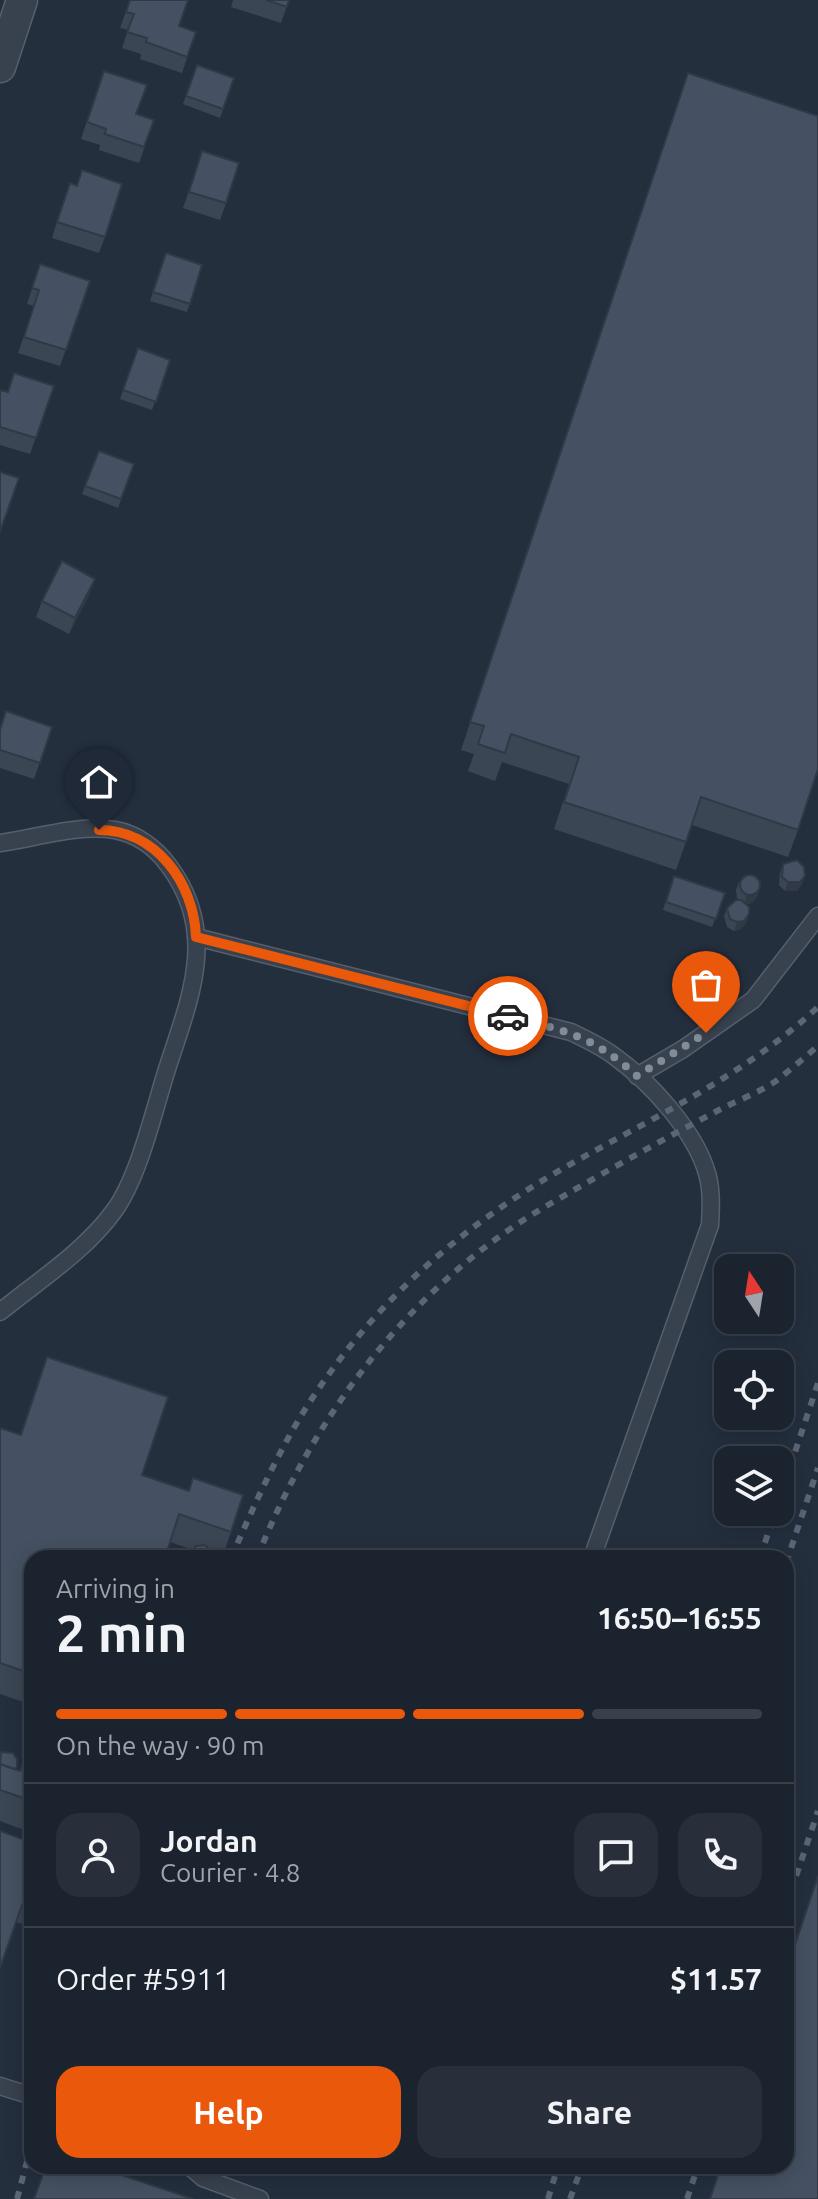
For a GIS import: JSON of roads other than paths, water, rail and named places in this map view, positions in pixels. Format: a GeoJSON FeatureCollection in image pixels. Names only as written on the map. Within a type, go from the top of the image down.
{"type":"FeatureCollection","features":[{"type":"Feature","properties":{"kind":"street"},"geometry":{"type":"LineString","coordinates":[[0,67],[22,0]]}},
{"type":"Feature","properties":{"kind":"lane"},"geometry":{"type":"LineString","coordinates":[[0,843],[82,830],[115,830],[143,840],[165,861],[185,888],[196,925],[197,964],[191,995],[137,1162],[115,1211],[82,1245],[0,1312]]}},
{"type":"Feature","properties":{"kind":"lane"},"geometry":{"type":"LineString","coordinates":[[637,1076],[683,1049],[753,1000],[818,916]]}},
{"type":"Feature","properties":{"kind":"lane"},"geometry":{"type":"LineString","coordinates":[[196,937],[571,1032],[614,1055],[670,1108],[695,1143],[707,1172],[710,1225],[595,1550]]}},
{"type":"Feature","properties":{"kind":"lane"},"geometry":{"type":"LineString","coordinates":[[0,2086],[24,2094]]}},
{"type":"Feature","properties":{"kind":"lane"},"geometry":{"type":"LineString","coordinates":[[198,2174],[260,2199]]}},
{"type":"Feature","properties":{"kind":"railway"},"geometry":{"type":"LineString","coordinates":[[235,1550],[274,1465],[304,1411],[357,1337],[418,1274],[451,1245],[523,1193],[728,1075],[789,1032],[818,1007]]}},
{"type":"Feature","properties":{"kind":"railway"},"geometry":{"type":"LineString","coordinates":[[260,1550],[307,1453],[338,1404],[411,1313],[453,1273],[499,1237],[548,1205],[769,1085],[818,1046]]}},
{"type":"Feature","properties":{"kind":"railway"},"geometry":{"type":"LineString","coordinates":[[794,1455],[818,1383]]}},
{"type":"Feature","properties":{"kind":"railway"},"geometry":{"type":"LineString","coordinates":[[790,1550],[818,1468]]}},
{"type":"Feature","properties":{"kind":"railway"},"geometry":{"type":"LineString","coordinates":[[763,1550],[770,1526]]}},
{"type":"Feature","properties":{"kind":"railway"},"geometry":{"type":"LineString","coordinates":[[794,1882],[818,1811]]}},
{"type":"Feature","properties":{"kind":"railway"},"geometry":{"type":"LineString","coordinates":[[17,2199],[24,2173]]}},
{"type":"Feature","properties":{"kind":"railway"},"geometry":{"type":"LineString","coordinates":[[548,2199],[556,2174]]}},
{"type":"Feature","properties":{"kind":"railway"},"geometry":{"type":"LineString","coordinates":[[570,2199],[579,2174]]}},
{"type":"Feature","properties":{"kind":"railway"},"geometry":{"type":"LineString","coordinates":[[687,2199],[695,2174]]}}]}
